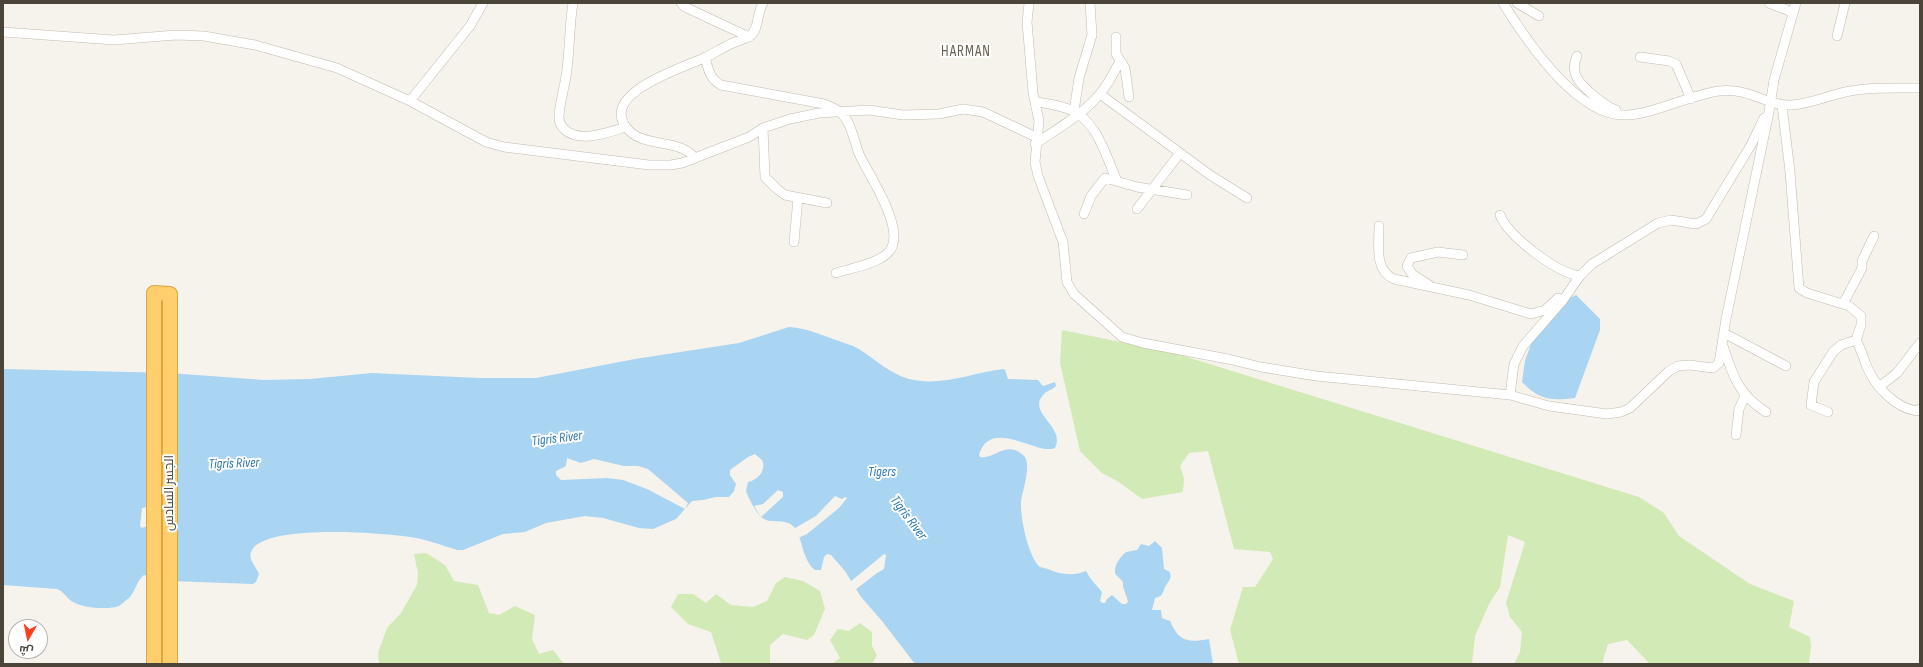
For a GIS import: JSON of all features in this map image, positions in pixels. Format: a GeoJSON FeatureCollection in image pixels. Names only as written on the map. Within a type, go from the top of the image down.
{"type":"FeatureCollection","features":[{"type":"Feature","properties":{"kind":"highway","name":"الجسر السادس"},"geometry":{"type":"LineString","coordinates":[[154,664],[154,293],[170,294],[170,664]]}},
{"type":"Feature","properties":{"kind":"street"},"geometry":{"type":"LineString","coordinates":[[410,101],[470,26],[483,3]]}},
{"type":"Feature","properties":{"kind":"street"},"geometry":{"type":"LineString","coordinates":[[572,3],[567,70],[559,117],[560,124],[564,130],[586,136],[595,136],[626,126]]}},
{"type":"Feature","properties":{"kind":"street"},"geometry":{"type":"LineString","coordinates":[[681,3],[684,6],[749,37]]}},
{"type":"Feature","properties":{"kind":"street"},"geometry":{"type":"LineString","coordinates":[[691,160],[692,155],[689,152],[639,138],[626,126],[622,119],[622,110],[626,100],[634,92],[665,73],[749,37],[755,30],[757,16],[763,3]]}},
{"type":"Feature","properties":{"kind":"street"},"geometry":{"type":"LineString","coordinates":[[1029,3],[1027,22],[1038,121],[1034,154],[1036,169],[1063,242],[1068,287],[1122,337],[1143,343],[1228,359],[1261,367],[1316,376],[1510,395],[1550,406],[1607,414],[1615,414],[1630,408],[1674,368],[1684,365],[1709,367],[1719,364],[1774,80],[1792,12],[1796,3]]}},
{"type":"Feature","properties":{"kind":"street"},"geometry":{"type":"LineString","coordinates":[[1076,112],[1081,69],[1092,35],[1090,3]]}},
{"type":"Feature","properties":{"kind":"street"},"geometry":{"type":"LineString","coordinates":[[1503,3],[1539,54],[1563,82],[1596,108],[1618,115],[1633,114],[1719,91],[1728,90],[1747,93],[1782,105],[1802,104],[1844,92],[1871,88],[1920,88]]}},
{"type":"Feature","properties":{"kind":"street"},"geometry":{"type":"LineString","coordinates":[[1517,3],[1539,16]]}},
{"type":"Feature","properties":{"kind":"street"},"geometry":{"type":"LineString","coordinates":[[1769,3],[1792,12]]}},
{"type":"Feature","properties":{"kind":"street"},"geometry":{"type":"LineString","coordinates":[[1837,36],[1845,3]]}},
{"type":"Feature","properties":{"kind":"street"},"geometry":{"type":"LineString","coordinates":[[3,32],[114,40],[176,36],[204,36],[255,46],[337,68],[410,101],[486,142],[504,147],[660,166],[677,164],[691,160],[749,137],[763,128],[804,115],[869,110],[903,116],[939,114],[963,110],[983,112],[1036,140]]}},
{"type":"Feature","properties":{"kind":"street"},"geometry":{"type":"LineString","coordinates":[[1116,37],[1116,54],[1125,68],[1129,97]]}},
{"type":"Feature","properties":{"kind":"street"},"geometry":{"type":"LineString","coordinates":[[1577,56],[1574,69],[1576,78],[1580,84],[1608,107],[1633,114]]}},
{"type":"Feature","properties":{"kind":"street"},"geometry":{"type":"LineString","coordinates":[[705,57],[709,73],[715,82],[726,87],[811,101],[835,108],[848,121],[860,157],[886,208],[894,240],[889,252],[879,260],[836,273]]}},
{"type":"Feature","properties":{"kind":"street"},"geometry":{"type":"LineString","coordinates":[[1640,57],[1668,61],[1676,64],[1691,99]]}},
{"type":"Feature","properties":{"kind":"street"},"geometry":{"type":"LineString","coordinates":[[1036,140],[1100,94],[1120,61]]}},
{"type":"Feature","properties":{"kind":"street"},"geometry":{"type":"LineString","coordinates":[[1100,94],[1210,175],[1247,198]]}},
{"type":"Feature","properties":{"kind":"street"},"geometry":{"type":"LineString","coordinates":[[1035,101],[1076,112],[1086,119],[1096,134],[1117,181]]}},
{"type":"Feature","properties":{"kind":"street"},"geometry":{"type":"LineString","coordinates":[[1782,105],[1794,205],[1798,284],[1802,291],[1849,306],[1861,316],[1861,325],[1856,340],[1862,350],[1867,367],[1879,388],[1897,403],[1911,410],[1917,411],[1920,409]]}},
{"type":"Feature","properties":{"kind":"street"},"geometry":{"type":"LineString","coordinates":[[1379,226],[1380,261],[1386,274],[1394,279],[1469,295],[1531,314],[1545,310],[1598,259],[1658,223],[1671,220],[1696,224],[1706,219],[1769,112]]}},
{"type":"Feature","properties":{"kind":"street"},"geometry":{"type":"LineString","coordinates":[[763,128],[763,169],[765,177],[777,190],[785,195],[827,203]]}},
{"type":"Feature","properties":{"kind":"street"},"geometry":{"type":"LineString","coordinates":[[1137,209],[1180,153]]}},
{"type":"Feature","properties":{"kind":"street"},"geometry":{"type":"LineString","coordinates":[[1084,214],[1088,201],[1102,179],[1107,178],[1152,190],[1187,195]]}},
{"type":"Feature","properties":{"kind":"street"},"geometry":{"type":"LineString","coordinates":[[794,242],[798,198]]}},
{"type":"Feature","properties":{"kind":"street"},"geometry":{"type":"LineString","coordinates":[[1500,215],[1509,231],[1555,267],[1578,279]]}},
{"type":"Feature","properties":{"kind":"street"},"geometry":{"type":"LineString","coordinates":[[1843,304],[1862,268],[1862,261],[1874,236]]}},
{"type":"Feature","properties":{"kind":"street"},"geometry":{"type":"LineString","coordinates":[[1432,287],[1408,270],[1407,266],[1411,258],[1438,252],[1463,256]]}},
{"type":"Feature","properties":{"kind":"street"},"geometry":{"type":"LineString","coordinates":[[1510,395],[1514,364],[1523,346],[1563,300],[1578,279]]}},
{"type":"Feature","properties":{"kind":"street"},"geometry":{"type":"LineString","coordinates":[[1724,333],[1786,366]]}},
{"type":"Feature","properties":{"kind":"street"},"geometry":{"type":"LineString","coordinates":[[1828,412],[1811,405],[1814,382],[1835,350],[1841,345],[1856,340]]}},
{"type":"Feature","properties":{"kind":"street"},"geometry":{"type":"LineString","coordinates":[[1879,388],[1898,373],[1920,343]]}},
{"type":"Feature","properties":{"kind":"street"},"geometry":{"type":"LineString","coordinates":[[1723,345],[1735,381],[1746,396],[1766,412]]}},
{"type":"Feature","properties":{"kind":"street"},"geometry":{"type":"LineString","coordinates":[[1736,435],[1740,409],[1746,396]]}},
{"type":"Feature","properties":{"kind":"green space"},"geometry":{"type":"Polygon","coordinates":[[[1062,330],[1174,353],[1639,497],[1664,513],[1679,536],[1750,584],[1794,601],[1789,627],[1810,637],[1811,646],[1809,664],[1650,664],[1627,640],[1608,644],[1602,664],[1514,664],[1520,652],[1522,632],[1510,617],[1506,603],[1525,542],[1508,535],[1500,587],[1489,604],[1475,636],[1472,664],[1239,664],[1230,630],[1243,587],[1255,587],[1273,559],[1270,552],[1234,549],[1208,451],[1189,453],[1180,466],[1184,478],[1183,492],[1142,499],[1119,482],[1102,473],[1080,451],[1060,363],[1062,330]]]}},
{"type":"Feature","properties":{"kind":"green space"},"geometry":{"type":"Polygon","coordinates":[[[426,553],[445,565],[454,581],[478,585],[489,613],[499,615],[515,606],[535,615],[532,639],[539,654],[553,650],[564,664],[379,664],[378,653],[387,628],[401,613],[417,585],[418,573],[414,554],[426,553]]]}},
{"type":"Feature","properties":{"kind":"green space"},"geometry":{"type":"Polygon","coordinates":[[[785,577],[803,581],[820,591],[825,609],[814,635],[807,640],[783,634],[770,645],[770,664],[721,663],[711,632],[688,624],[671,607],[678,594],[693,594],[706,603],[716,594],[731,605],[753,607],[767,601],[776,583],[785,577]]]}},
{"type":"Feature","properties":{"kind":"green space"},"geometry":{"type":"Polygon","coordinates":[[[860,623],[872,632],[872,646],[877,655],[872,664],[832,664],[840,658],[830,640],[838,629],[849,631],[860,623]]]}},
{"type":"Feature","properties":{"kind":"water"},"geometry":{"type":"Polygon","coordinates":[[[1576,295],[1600,319],[1600,330],[1575,398],[1546,398],[1534,393],[1522,382],[1525,361],[1533,338],[1566,300],[1576,295]]]}},
{"type":"Feature","properties":{"kind":"water","name":"Tigers"},"geometry":{"type":"Polygon","coordinates":[[[789,327],[815,332],[854,346],[889,370],[909,379],[921,381],[944,380],[1003,369],[1005,370],[1008,379],[1038,380],[1043,386],[1055,382],[1056,386],[1044,394],[1039,402],[1043,414],[1056,433],[1057,440],[1055,448],[1047,449],[1003,438],[993,439],[985,444],[979,455],[980,457],[985,457],[1011,449],[1023,455],[1026,459],[1027,470],[1021,508],[1023,526],[1032,555],[1040,567],[1063,574],[1077,574],[1086,571],[1102,592],[1100,601],[1102,603],[1105,603],[1112,595],[1122,604],[1126,604],[1128,602],[1123,587],[1123,582],[1115,572],[1116,565],[1126,552],[1137,550],[1141,544],[1149,546],[1155,541],[1162,548],[1164,569],[1170,572],[1170,577],[1162,594],[1155,598],[1152,610],[1161,610],[1162,618],[1170,621],[1173,628],[1181,637],[1190,641],[1209,639],[1213,664],[915,664],[882,621],[861,597],[845,571],[831,555],[827,554],[824,557],[821,570],[815,570],[808,561],[797,532],[791,524],[771,521],[761,517],[746,491],[748,482],[758,477],[763,468],[762,460],[755,454],[748,457],[730,470],[730,475],[736,484],[734,491],[729,497],[716,497],[692,501],[676,519],[653,529],[639,528],[603,518],[585,516],[546,523],[525,532],[503,534],[463,550],[457,550],[422,539],[396,535],[351,532],[299,533],[277,537],[260,543],[251,552],[251,560],[259,574],[256,582],[253,584],[170,581],[144,575],[139,580],[129,598],[119,606],[109,608],[89,607],[77,604],[57,589],[3,585],[3,369],[170,373],[264,380],[310,379],[372,373],[479,378],[536,378],[635,359],[739,343],[789,327]],[[163,499],[154,506],[142,508],[140,526],[142,528],[159,522],[167,524],[174,521],[177,515],[176,506],[173,501],[163,499]],[[159,540],[148,546],[146,553],[148,559],[159,562],[163,558],[165,541],[159,540]]]}},
{"type":"Feature","properties":{"kind":"pier"},"geometry":{"type":"Polygon","coordinates":[[[567,458],[581,463],[594,459],[624,466],[638,466],[648,469],[688,503],[685,509],[647,489],[623,480],[607,478],[561,480],[556,475],[556,471],[566,466],[567,458]]]}},
{"type":"Feature","properties":{"kind":"pier"},"geometry":{"type":"Polygon","coordinates":[[[778,490],[783,492],[783,497],[761,517],[754,506],[763,504],[778,490]]]}},
{"type":"Feature","properties":{"kind":"pier"},"geometry":{"type":"Polygon","coordinates":[[[835,496],[842,499],[845,497],[847,498],[839,508],[807,534],[798,538],[795,528],[816,516],[835,496]]]}},
{"type":"Feature","properties":{"kind":"pier"},"geometry":{"type":"Polygon","coordinates":[[[884,554],[886,555],[884,569],[855,590],[850,582],[884,554]]]}},
{"type":"Feature","properties":{"kind":"district","name":"HARMAN"},"geometry":{"type":"Point","coordinates":[966,52]}},
{"type":"Feature","properties":{"kind":"water label","name":"Tigris River"},"geometry":{"type":"Point","coordinates":[557,439]}},
{"type":"Feature","properties":{"kind":"water label","name":"Tigris River"},"geometry":{"type":"Point","coordinates":[234,464]}},
{"type":"Feature","properties":{"kind":"water label","name":"Tigris River"},"geometry":{"type":"Point","coordinates":[908,518]}}]}
